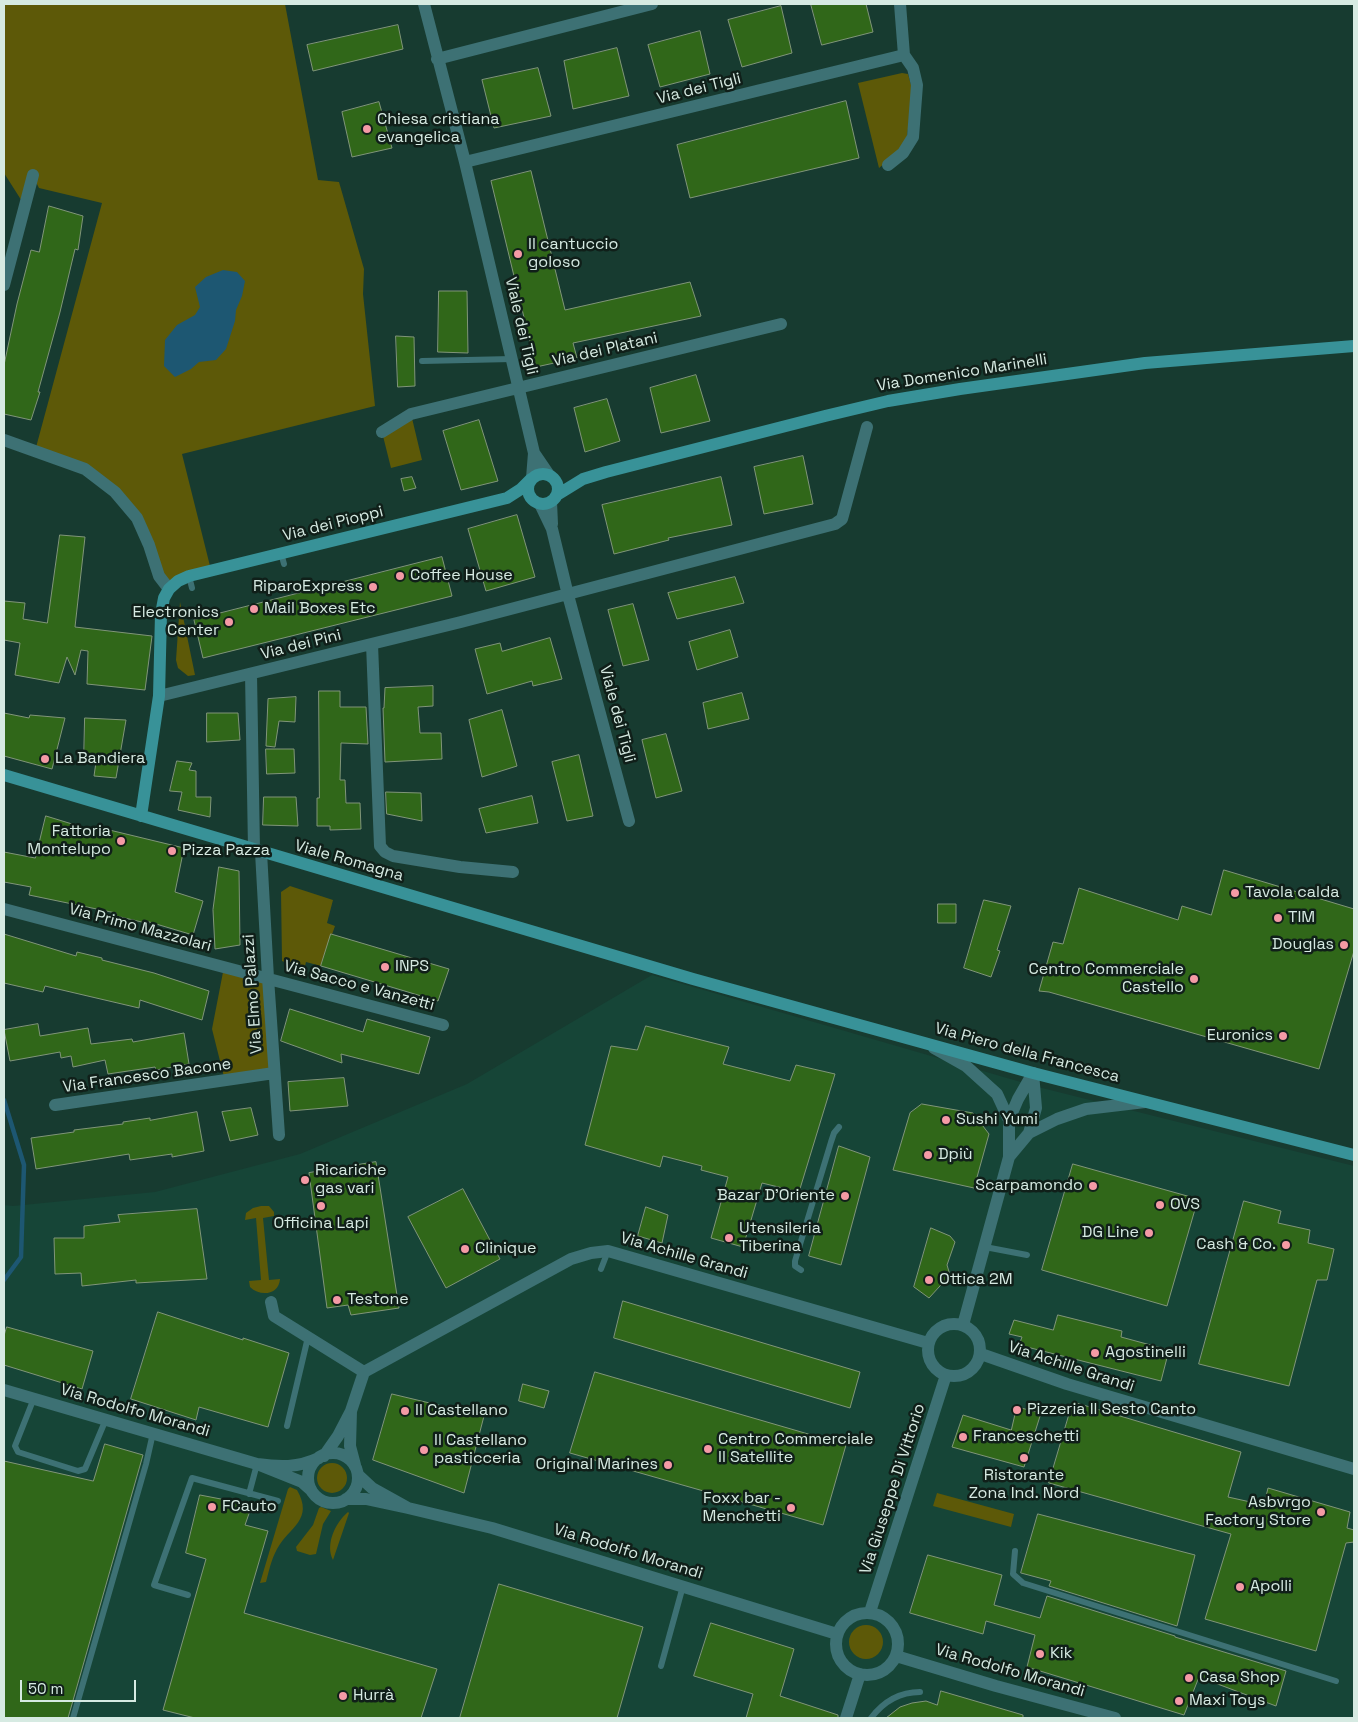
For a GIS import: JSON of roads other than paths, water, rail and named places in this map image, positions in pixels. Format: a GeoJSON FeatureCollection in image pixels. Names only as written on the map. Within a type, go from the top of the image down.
{"type":"FeatureCollection","features":[{"type":"Feature","properties":{"kind":"street","name":"Viale dei Tigli"},"geometry":{"type":"LineString","coordinates":[[424,4],[465,162],[534,453],[532,479],[529,483],[528,493],[546,500]]}},
{"type":"Feature","properties":{"kind":"street"},"geometry":{"type":"LineString","coordinates":[[437,59],[652,4]]}},
{"type":"Feature","properties":{"kind":"street"},"geometry":{"type":"LineString","coordinates":[[888,165],[903,153],[913,137],[917,85],[913,68],[904,56],[900,4]]}},
{"type":"Feature","properties":{"kind":"street","name":"Via dei Tigli"},"geometry":{"type":"LineString","coordinates":[[465,162],[904,56]]}},
{"type":"Feature","properties":{"kind":"street"},"geometry":{"type":"LineString","coordinates":[[4,285],[33,175]]}},
{"type":"Feature","properties":{"kind":"street","name":"Via dei Platani"},"geometry":{"type":"LineString","coordinates":[[382,432],[411,414],[780,324]]}},
{"type":"Feature","properties":{"kind":"street","name":"Via Domenico Marinelli"},"geometry":{"type":"LineString","coordinates":[[546,500],[583,479],[825,416],[897,400],[1035,377],[1145,363],[1330,346],[1354,346]]}},
{"type":"Feature","properties":{"kind":"street"},"geometry":{"type":"LineString","coordinates":[[568,595],[835,524],[842,519],[867,427]]}},
{"type":"Feature","properties":{"kind":"street"},"geometry":{"type":"LineString","coordinates":[[4,440],[85,470],[115,492],[136,518],[150,545],[159,576],[169,589],[164,598],[161,614],[159,696],[141,816]]}},
{"type":"Feature","properties":{"kind":"street","name":"Viale dei Tigli"},"geometry":{"type":"LineString","coordinates":[[534,453],[558,485],[546,500]]}},
{"type":"Feature","properties":{"kind":"street"},"geometry":{"type":"LineString","coordinates":[[532,479],[539,474],[551,476]]}},
{"type":"Feature","properties":{"kind":"street","name":"Via Domenico Marinelli"},"geometry":{"type":"LineString","coordinates":[[551,476],[583,479]]}},
{"type":"Feature","properties":{"kind":"street","name":"Via dei Pioppi"},"geometry":{"type":"LineString","coordinates":[[169,589],[178,581],[191,582],[507,498],[532,479]]}},
{"type":"Feature","properties":{"kind":"street","name":"Via dei Pioppi"},"geometry":{"type":"LineString","coordinates":[[507,498],[546,500]]}},
{"type":"Feature","properties":{"kind":"street","name":"Viale dei Tigli"},"geometry":{"type":"LineString","coordinates":[[546,500],[568,595],[629,821]]}},
{"type":"Feature","properties":{"kind":"street","name":"Via dei Pini"},"geometry":{"type":"LineString","coordinates":[[159,696],[568,595]]}},
{"type":"Feature","properties":{"kind":"street","name":"Viale Romagna"},"geometry":{"type":"LineString","coordinates":[[372,644],[380,846],[385,852],[393,856],[460,867],[513,872]]}},
{"type":"Feature","properties":{"kind":"street","name":"Via Elmo Palazzi"},"geometry":{"type":"LineString","coordinates":[[251,674],[257,850],[279,1135]]}},
{"type":"Feature","properties":{"kind":"street","name":"Viale Romagna"},"geometry":{"type":"LineString","coordinates":[[4,775],[693,979]]}},
{"type":"Feature","properties":{"kind":"street","name":"Via Primo Mazzolari"},"geometry":{"type":"LineString","coordinates":[[4,909],[268,978]]}},
{"type":"Feature","properties":{"kind":"street","name":"Via Sacco e Vanzetti"},"geometry":{"type":"LineString","coordinates":[[268,978],[443,1025]]}},
{"type":"Feature","properties":{"kind":"street","name":"Via Piero della Francesca"},"geometry":{"type":"LineString","coordinates":[[693,979],[1033,1073],[1149,1101],[1354,1155]]}},
{"type":"Feature","properties":{"kind":"street"},"geometry":{"type":"LineString","coordinates":[[922,1042],[966,1066],[997,1094],[1009,1120]]}},
{"type":"Feature","properties":{"kind":"street","name":"Via Francesco Bacone"},"geometry":{"type":"LineString","coordinates":[[55,1105],[274,1073]]}},
{"type":"Feature","properties":{"kind":"street"},"geometry":{"type":"LineString","coordinates":[[963,1325],[1009,1157],[1009,1120],[1018,1099],[1033,1073]]}},
{"type":"Feature","properties":{"kind":"street"},"geometry":{"type":"LineString","coordinates":[[1029,1133],[1036,1108],[1033,1073]]}},
{"type":"Feature","properties":{"kind":"street"},"geometry":{"type":"LineString","coordinates":[[1009,1157],[1029,1133],[1057,1119],[1086,1109],[1149,1101]]}},
{"type":"Feature","properties":{"kind":"street","name":"Via Achille Grandi"},"geometry":{"type":"LineString","coordinates":[[364,1372],[571,1259],[591,1253],[608,1251],[928,1343]]}},
{"type":"Feature","properties":{"kind":"street"},"geometry":{"type":"LineString","coordinates":[[271,1302],[274,1316],[364,1372],[351,1411],[338,1436],[323,1456],[315,1462],[309,1472],[308,1478],[311,1490],[325,1502],[338,1503],[346,1499],[356,1487],[357,1472],[350,1446],[351,1411]]}},
{"type":"Feature","properties":{"kind":"street"},"geometry":{"type":"LineString","coordinates":[[954,1323],[963,1325],[970,1328],[979,1339],[981,1354],[978,1363],[964,1375],[946,1375],[939,1372],[930,1359],[928,1343],[938,1329],[954,1323]]}},
{"type":"Feature","properties":{"kind":"street","name":"Via Achille Grandi"},"geometry":{"type":"LineString","coordinates":[[981,1354],[1148,1408],[1354,1469]]}},
{"type":"Feature","properties":{"kind":"street","name":"Via Giuseppe Di Vittorio"},"geometry":{"type":"LineString","coordinates":[[870,1612],[946,1375]]}},
{"type":"Feature","properties":{"kind":"street","name":"Via Rodolfo Morandi"},"geometry":{"type":"LineString","coordinates":[[4,1390],[257,1464],[302,1482],[311,1490]]}},
{"type":"Feature","properties":{"kind":"street"},"geometry":{"type":"LineString","coordinates":[[323,1456],[335,1454],[345,1457],[354,1464],[357,1472]]}},
{"type":"Feature","properties":{"kind":"street","name":"Via Rodolfo Morandi"},"geometry":{"type":"LineString","coordinates":[[257,1464],[280,1467],[293,1466],[305,1464],[323,1456]]}},
{"type":"Feature","properties":{"kind":"street","name":"Via Rodolfo Morandi"},"geometry":{"type":"LineString","coordinates":[[357,1472],[372,1488],[408,1508]]}},
{"type":"Feature","properties":{"kind":"street","name":"Via Rodolfo Morandi"},"geometry":{"type":"LineString","coordinates":[[346,1499],[366,1499],[492,1528],[838,1634]]}},
{"type":"Feature","properties":{"kind":"street"},"geometry":{"type":"LineString","coordinates":[[870,1612],[888,1620],[898,1637],[898,1647],[896,1656],[883,1670],[876,1674],[860,1674],[851,1670],[840,1659],[836,1644],[838,1634],[845,1621],[853,1616],[870,1612]]}},
{"type":"Feature","properties":{"kind":"street","name":"Via Rodolfo Morandi"},"geometry":{"type":"LineString","coordinates":[[896,1656],[996,1686],[1115,1718]]}},
{"type":"Feature","properties":{"kind":"street"},"geometry":{"type":"LineString","coordinates":[[847,1718],[860,1674]]}},
{"type":"Feature","properties":{"kind":"lane"},"geometry":{"type":"LineString","coordinates":[[422,361],[512,359]]}},
{"type":"Feature","properties":{"kind":"lane"},"geometry":{"type":"LineString","coordinates":[[801,1270],[795,1266],[795,1262],[834,1134],[839,1127]]}},
{"type":"Feature","properties":{"kind":"lane"},"geometry":{"type":"LineString","coordinates":[[984,1247],[1027,1255]]}},
{"type":"Feature","properties":{"kind":"lane"},"geometry":{"type":"LineString","coordinates":[[600,1269],[608,1251]]}},
{"type":"Feature","properties":{"kind":"lane"},"geometry":{"type":"LineString","coordinates":[[287,1426],[308,1337]]}},
{"type":"Feature","properties":{"kind":"lane"},"geometry":{"type":"LineString","coordinates":[[34,1398],[14,1446],[18,1452],[78,1471],[85,1468],[106,1419]]}},
{"type":"Feature","properties":{"kind":"lane"},"geometry":{"type":"LineString","coordinates":[[73,1718],[146,1464],[153,1433]]}},
{"type":"Feature","properties":{"kind":"lane"},"geometry":{"type":"LineString","coordinates":[[250,1494],[257,1464]]}},
{"type":"Feature","properties":{"kind":"lane"},"geometry":{"type":"LineString","coordinates":[[188,1595],[154,1585],[192,1478],[278,1502]]}},
{"type":"Feature","properties":{"kind":"lane"},"geometry":{"type":"LineString","coordinates":[[1015,1550],[1014,1574],[1023,1583],[1336,1681]]}},
{"type":"Feature","properties":{"kind":"lane"},"geometry":{"type":"LineString","coordinates":[[660,1666],[683,1586]]}},
{"type":"Feature","properties":{"kind":"lane"},"geometry":{"type":"LineString","coordinates":[[871,1718],[886,1702],[897,1696],[908,1692],[920,1692]]}},
{"type":"Feature","properties":{"kind":"water"},"geometry":{"type":"Polygon","coordinates":[[[223,270],[237,272],[245,281],[226,349],[216,360],[199,362],[191,369],[175,377],[164,366],[165,340],[177,325],[195,315],[200,307],[195,287],[206,277],[223,270]]]}},
{"type":"Feature","properties":{"kind":"waterway"},"geometry":{"type":"LineString","coordinates":[[4,1100],[24,1165],[21,1257],[4,1280]]}},
{"type":"Feature","properties":{"kind":"place","name":"Chiesa cristiana evangelica"},"geometry":{"type":"Point","coordinates":[367,129]}},
{"type":"Feature","properties":{"kind":"place","name":"Il cantuccio goloso"},"geometry":{"type":"Point","coordinates":[518,254]}},
{"type":"Feature","properties":{"kind":"place","name":"Coffee House"},"geometry":{"type":"Point","coordinates":[400,576]}},
{"type":"Feature","properties":{"kind":"place","name":"RiparoExpress"},"geometry":{"type":"Point","coordinates":[373,587]}},
{"type":"Feature","properties":{"kind":"place","name":"Mail Boxes Etc"},"geometry":{"type":"Point","coordinates":[254,609]}},
{"type":"Feature","properties":{"kind":"place","name":"Electronics Center"},"geometry":{"type":"Point","coordinates":[229,622]}},
{"type":"Feature","properties":{"kind":"place","name":"La Bandiera"},"geometry":{"type":"Point","coordinates":[45,759]}},
{"type":"Feature","properties":{"kind":"place","name":"Fattoria Montelupo"},"geometry":{"type":"Point","coordinates":[121,841]}},
{"type":"Feature","properties":{"kind":"place","name":"Pizza Pazza"},"geometry":{"type":"Point","coordinates":[172,851]}},
{"type":"Feature","properties":{"kind":"place","name":"Tavola calda"},"geometry":{"type":"Point","coordinates":[1235,893]}},
{"type":"Feature","properties":{"kind":"place","name":"TIM"},"geometry":{"type":"Point","coordinates":[1278,918]}},
{"type":"Feature","properties":{"kind":"place","name":"Douglas"},"geometry":{"type":"Point","coordinates":[1344,945]}},
{"type":"Feature","properties":{"kind":"place","name":"INPS"},"geometry":{"type":"Point","coordinates":[385,967]}},
{"type":"Feature","properties":{"kind":"place","name":"Centro Commerciale Castello"},"geometry":{"type":"Point","coordinates":[1194,979]}},
{"type":"Feature","properties":{"kind":"place","name":"Euronics"},"geometry":{"type":"Point","coordinates":[1283,1036]}},
{"type":"Feature","properties":{"kind":"place","name":"Sushi Yumi"},"geometry":{"type":"Point","coordinates":[946,1120]}},
{"type":"Feature","properties":{"kind":"place","name":"Dpiù"},"geometry":{"type":"Point","coordinates":[928,1155]}},
{"type":"Feature","properties":{"kind":"place","name":"Ricariche gas vari"},"geometry":{"type":"Point","coordinates":[305,1180]}},
{"type":"Feature","properties":{"kind":"place","name":"Scarpamondo"},"geometry":{"type":"Point","coordinates":[1093,1186]}},
{"type":"Feature","properties":{"kind":"place","name":"Bazar D'Oriente"},"geometry":{"type":"Point","coordinates":[845,1196]}},
{"type":"Feature","properties":{"kind":"place","name":"OVS"},"geometry":{"type":"Point","coordinates":[1160,1205]}},
{"type":"Feature","properties":{"kind":"place","name":"Officina Lapi"},"geometry":{"type":"Point","coordinates":[321,1206]}},
{"type":"Feature","properties":{"kind":"place","name":"DG Line"},"geometry":{"type":"Point","coordinates":[1149,1233]}},
{"type":"Feature","properties":{"kind":"place","name":"Utensileria Tiberina"},"geometry":{"type":"Point","coordinates":[729,1238]}},
{"type":"Feature","properties":{"kind":"place","name":"Cash & Co."},"geometry":{"type":"Point","coordinates":[1286,1245]}},
{"type":"Feature","properties":{"kind":"place","name":"Clinique"},"geometry":{"type":"Point","coordinates":[465,1249]}},
{"type":"Feature","properties":{"kind":"place","name":"Ottica 2M"},"geometry":{"type":"Point","coordinates":[929,1280]}},
{"type":"Feature","properties":{"kind":"place","name":"Testone"},"geometry":{"type":"Point","coordinates":[337,1300]}},
{"type":"Feature","properties":{"kind":"place","name":"Agostinelli"},"geometry":{"type":"Point","coordinates":[1095,1353]}},
{"type":"Feature","properties":{"kind":"place","name":"Pizzeria Il Sesto Canto"},"geometry":{"type":"Point","coordinates":[1017,1410]}},
{"type":"Feature","properties":{"kind":"place","name":"Il Castellano"},"geometry":{"type":"Point","coordinates":[405,1411]}},
{"type":"Feature","properties":{"kind":"place","name":"Franceschetti"},"geometry":{"type":"Point","coordinates":[963,1437]}},
{"type":"Feature","properties":{"kind":"place","name":"Centro Commerciale Il Satellite"},"geometry":{"type":"Point","coordinates":[708,1449]}},
{"type":"Feature","properties":{"kind":"place","name":"Il Castellano pasticceria"},"geometry":{"type":"Point","coordinates":[424,1450]}},
{"type":"Feature","properties":{"kind":"place","name":"Ristorante Zona Ind. Nord"},"geometry":{"type":"Point","coordinates":[1024,1458]}},
{"type":"Feature","properties":{"kind":"place","name":"Original Marines"},"geometry":{"type":"Point","coordinates":[668,1465]}},
{"type":"Feature","properties":{"kind":"place","name":"FCauto"},"geometry":{"type":"Point","coordinates":[212,1507]}},
{"type":"Feature","properties":{"kind":"place","name":"Foxx bar - Menchetti"},"geometry":{"type":"Point","coordinates":[791,1508]}},
{"type":"Feature","properties":{"kind":"place","name":"Asbvrgo Factory Store"},"geometry":{"type":"Point","coordinates":[1321,1512]}},
{"type":"Feature","properties":{"kind":"place","name":"Apolli"},"geometry":{"type":"Point","coordinates":[1240,1587]}},
{"type":"Feature","properties":{"kind":"place","name":"Kik"},"geometry":{"type":"Point","coordinates":[1040,1654]}},
{"type":"Feature","properties":{"kind":"place","name":"Casa Shop"},"geometry":{"type":"Point","coordinates":[1189,1678]}},
{"type":"Feature","properties":{"kind":"place","name":"Hurrà"},"geometry":{"type":"Point","coordinates":[343,1696]}},
{"type":"Feature","properties":{"kind":"place","name":"Maxi Toys"},"geometry":{"type":"Point","coordinates":[1179,1701]}}]}
